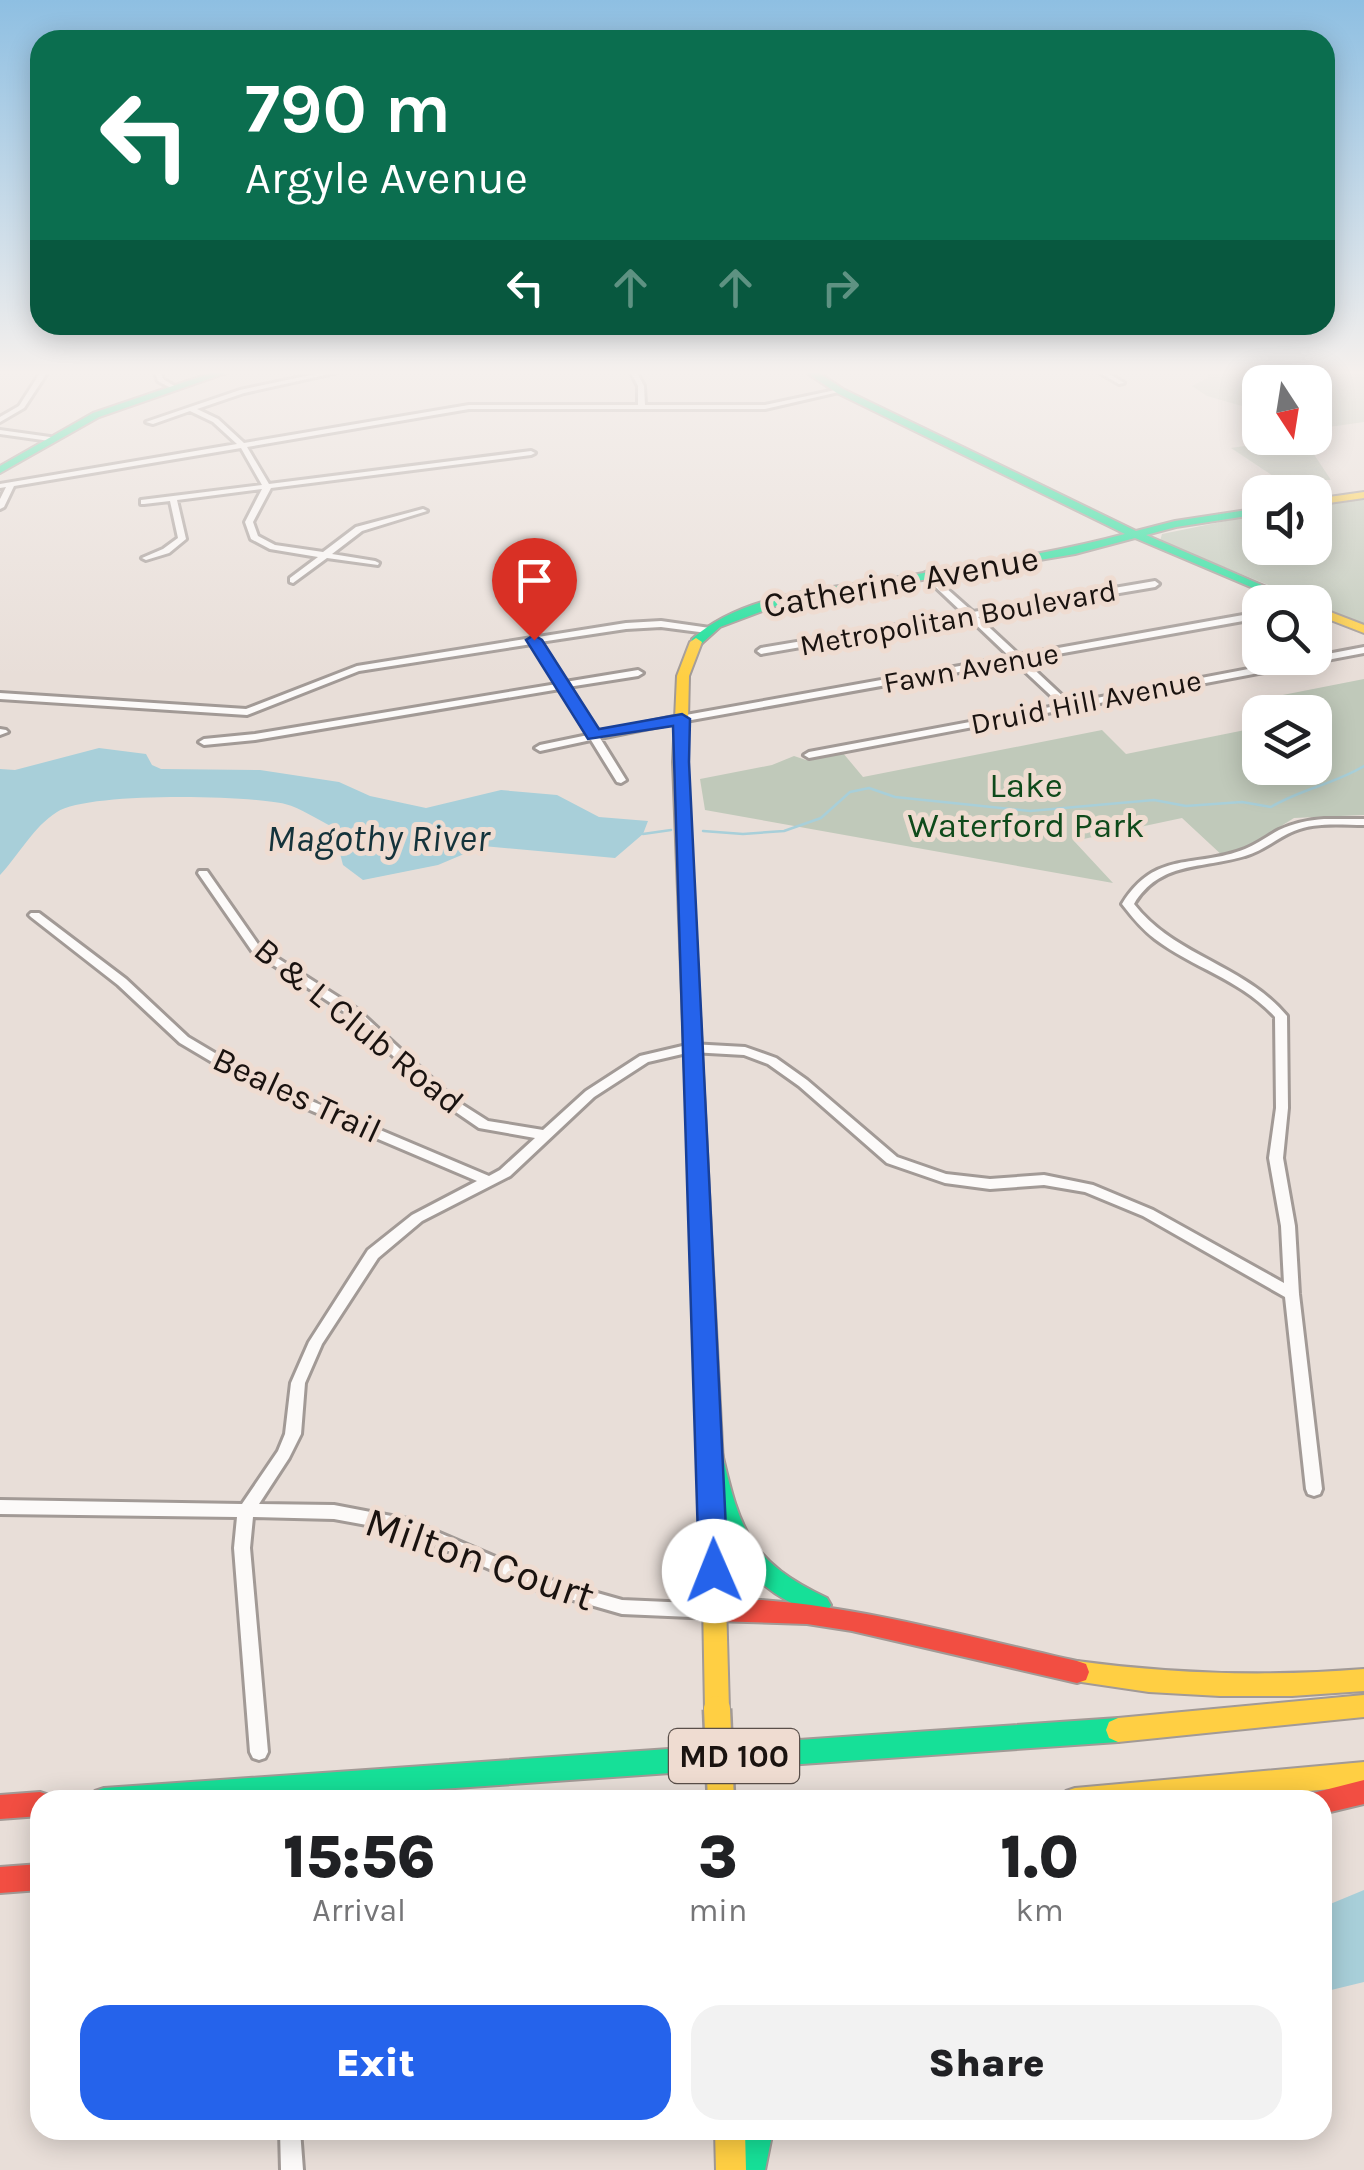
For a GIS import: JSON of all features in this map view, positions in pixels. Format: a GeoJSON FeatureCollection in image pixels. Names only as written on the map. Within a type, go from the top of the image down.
{"type":"FeatureCollection","features":[{"type":"Feature","properties":{"kind":"main road"},"geometry":{"type":"LineString","coordinates":[[1011,474],[1136,535],[1255,585]]}},
{"type":"Feature","properties":{"kind":"main road"},"geometry":{"type":"LineString","coordinates":[[1332,500],[1364,495]]}},
{"type":"Feature","properties":{"kind":"main road","name":"Catherine Avenue"},"geometry":{"type":"LineString","coordinates":[[707,630],[767,603],[1090,548],[1190,521],[1242,514]]}},
{"type":"Feature","properties":{"kind":"main road"},"geometry":{"type":"LineString","coordinates":[[1332,617],[1364,629]]}},
{"type":"Feature","properties":{"kind":"main road"},"geometry":{"type":"LineString","coordinates":[[707,630],[681,666],[691,1048],[712,1452],[721,1790]]}},
{"type":"Feature","properties":{"kind":"main road"},"geometry":{"type":"LineString","coordinates":[[712,1452],[726,1523],[754,1568],[795,1596],[883,1628]]}},
{"type":"Feature","properties":{"kind":"main road"},"geometry":{"type":"LineString","coordinates":[[714,1611],[780,1608],[1040,1665],[1171,1685],[1278,1688],[1364,1680]]}},
{"type":"Feature","properties":{"kind":"main road","name":"MD 100"},"geometry":{"type":"LineString","coordinates":[[248,1790],[1155,1727],[1364,1706]]}},
{"type":"Feature","properties":{"kind":"main road"},"geometry":{"type":"LineString","coordinates":[[1186,1790],[1364,1774]]}},
{"type":"Feature","properties":{"kind":"main road"},"geometry":{"type":"LineString","coordinates":[[1332,1800],[1364,1792]]}},
{"type":"Feature","properties":{"kind":"main road"},"geometry":{"type":"LineString","coordinates":[[0,1807],[30,1805]]}},
{"type":"Feature","properties":{"kind":"main road"},"geometry":{"type":"LineString","coordinates":[[0,1880],[30,1878]]}},
{"type":"Feature","properties":{"kind":"main road"},"geometry":{"type":"LineString","coordinates":[[730,2140],[731,2170]]}},
{"type":"Feature","properties":{"kind":"main road"},"geometry":{"type":"LineString","coordinates":[[750,2170],[756,2140]]}},
{"type":"Feature","properties":{"kind":"street"},"geometry":{"type":"LineString","coordinates":[[0,486],[6,478],[34,474]]}},
{"type":"Feature","properties":{"kind":"street"},"geometry":{"type":"LineString","coordinates":[[261,474],[267,488]]}},
{"type":"Feature","properties":{"kind":"street"},"geometry":{"type":"LineString","coordinates":[[144,502],[362,474]]}},
{"type":"Feature","properties":{"kind":"street"},"geometry":{"type":"LineString","coordinates":[[0,507],[6,478]]}},
{"type":"Feature","properties":{"kind":"street"},"geometry":{"type":"LineString","coordinates":[[267,488],[249,522],[254,536],[273,546],[375,563]]}},
{"type":"Feature","properties":{"kind":"street"},"geometry":{"type":"LineString","coordinates":[[146,558],[166,551],[182,539],[174,499]]}},
{"type":"Feature","properties":{"kind":"street"},"geometry":{"type":"LineString","coordinates":[[293,580],[359,529],[423,510]]}},
{"type":"Feature","properties":{"kind":"street"},"geometry":{"type":"LineString","coordinates":[[928,576],[1068,706]]}},
{"type":"Feature","properties":{"kind":"street","name":"Metropolitan Boulevard"},"geometry":{"type":"LineString","coordinates":[[761,651],[1155,584]]}},
{"type":"Feature","properties":{"kind":"street","name":"Fawn Avenue"},"geometry":{"type":"LineString","coordinates":[[540,748],[1242,618]]}},
{"type":"Feature","properties":{"kind":"street"},"geometry":{"type":"LineString","coordinates":[[0,696],[247,712],[356,669],[660,624],[707,630]]}},
{"type":"Feature","properties":{"kind":"street"},"geometry":{"type":"LineString","coordinates":[[534,640],[621,780]]}},
{"type":"Feature","properties":{"kind":"street","name":"Druid Hill Avenue"},"geometry":{"type":"LineString","coordinates":[[808,754],[1364,650]]}},
{"type":"Feature","properties":{"kind":"street"},"geometry":{"type":"LineString","coordinates":[[204,742],[255,737],[638,672]]}},
{"type":"Feature","properties":{"kind":"street"},"geometry":{"type":"LineString","coordinates":[[247,712],[255,737]]}},
{"type":"Feature","properties":{"kind":"street"},"geometry":{"type":"LineString","coordinates":[[1314,1489],[1288,1226],[1276,1158],[1282,1108],[1281,1016],[1266,999],[1151,933],[1128,904],[1134,889],[1153,874],[1184,863],[1216,861],[1250,852],[1300,825],[1364,822]]}},
{"type":"Feature","properties":{"kind":"street","name":"B & L Club Road"},"geometry":{"type":"LineString","coordinates":[[203,873],[256,949],[353,1012],[451,1102],[484,1125],[544,1135]]}},
{"type":"Feature","properties":{"kind":"street","name":"Beales Trail"},"geometry":{"type":"LineString","coordinates":[[35,915],[122,982],[184,1040],[252,1081],[488,1181]]}},
{"type":"Feature","properties":{"kind":"street"},"geometry":{"type":"LineString","coordinates":[[259,1752],[242,1548],[246,1511],[293,1434],[298,1384],[316,1342],[373,1254],[416,1218],[505,1173],[590,1094],[644,1059],[691,1048],[745,1052],[772,1062],[803,1082],[892,1160],[944,1178],[990,1184],[1044,1180],[1088,1188],[1148,1213],[1292,1294]]}},
{"type":"Feature","properties":{"kind":"street","name":"Milton Court"},"geometry":{"type":"LineString","coordinates":[[0,1507],[334,1512],[406,1526],[541,1584],[622,1606],[714,1611]]}},
{"type":"Feature","properties":{"kind":"street"},"geometry":{"type":"LineString","coordinates":[[290,2140],[292,2170]]}},
{"type":"Feature","properties":{"kind":"green space"},"geometry":{"type":"Polygon","coordinates":[[[1364,498],[1364,624],[1332,611],[1332,585],[1268,585],[1160,541],[1162,534],[1242,518],[1242,565],[1332,565],[1332,503],[1364,498]]]}},
{"type":"Feature","properties":{"kind":"green space","name":"Lake Waterford Park"},"geometry":{"type":"Polygon","coordinates":[[[1364,679],[1364,815],[1294,818],[1236,854],[1224,857],[1182,818],[1074,841],[1113,883],[705,810],[700,779],[772,765],[794,756],[806,760],[843,753],[863,777],[1102,730],[1126,754],[1242,731],[1242,785],[1332,785],[1332,695],[1282,695],[1364,679]]]}},
{"type":"Feature","properties":{"kind":"water","name":"Magothy River"},"geometry":{"type":"Polygon","coordinates":[[[99,748],[146,754],[152,765],[161,769],[260,770],[339,782],[370,796],[426,808],[501,790],[557,795],[599,817],[648,821],[643,834],[615,858],[483,846],[438,865],[363,880],[343,865],[333,827],[291,806],[237,799],[132,798],[57,812],[33,833],[0,875],[0,769],[15,770],[99,748]]]}},
{"type":"Feature","properties":{"kind":"water"},"geometry":{"type":"Polygon","coordinates":[[[1364,1890],[1364,1982],[1332,1990],[1332,1903],[1364,1890]]]}},
{"type":"Feature","properties":{"kind":"waterway","name":"Magothy River"},"geometry":{"type":"LineString","coordinates":[[703,831],[784,831],[821,818],[850,792],[869,788],[895,797],[1030,811],[1154,800],[1186,806],[1242,802],[1271,807],[1364,766]]}},
{"type":"Feature","properties":{"kind":"waterway","name":"Magothy River"},"geometry":{"type":"LineString","coordinates":[[643,834],[671,830]]}},
{"type":"Feature","properties":{"kind":"traffic: fast"},"geometry":{"type":"LineString","coordinates":[[1010,474],[1122,529],[1255,585]]}},
{"type":"Feature","properties":{"kind":"traffic: fast"},"geometry":{"type":"LineString","coordinates":[[696,642],[716,624],[778,601],[1075,551],[1175,524],[1242,514]]}},
{"type":"Feature","properties":{"kind":"traffic: fast"},"geometry":{"type":"LineString","coordinates":[[711,1453],[724,1506],[742,1547],[771,1579],[819,1605]]}},
{"type":"Feature","properties":{"kind":"traffic: fast"},"geometry":{"type":"LineString","coordinates":[[249,1790],[1118,1730]]}},
{"type":"Feature","properties":{"kind":"traffic: fast"},"geometry":{"type":"LineString","coordinates":[[750,2170],[756,2140]]}},
{"type":"Feature","properties":{"kind":"traffic: slow"},"geometry":{"type":"LineString","coordinates":[[1332,500],[1364,495]]}},
{"type":"Feature","properties":{"kind":"traffic: slow"},"geometry":{"type":"LineString","coordinates":[[1332,617],[1364,629]]}},
{"type":"Feature","properties":{"kind":"traffic: slow"},"geometry":{"type":"LineString","coordinates":[[694,1074],[680,762],[683,676],[696,642]]}},
{"type":"Feature","properties":{"kind":"traffic: slow"},"geometry":{"type":"LineString","coordinates":[[712,1495],[717,1709]]}},
{"type":"Feature","properties":{"kind":"traffic: slow"},"geometry":{"type":"LineString","coordinates":[[1077,1672],[1220,1685],[1364,1680]]}},
{"type":"Feature","properties":{"kind":"traffic: slow"},"geometry":{"type":"LineString","coordinates":[[1118,1730],[1364,1706]]}},
{"type":"Feature","properties":{"kind":"traffic: slow"},"geometry":{"type":"LineString","coordinates":[[717,1709],[721,1790]]}},
{"type":"Feature","properties":{"kind":"traffic: slow"},"geometry":{"type":"LineString","coordinates":[[1186,1790],[1364,1774]]}},
{"type":"Feature","properties":{"kind":"traffic: slow"},"geometry":{"type":"LineString","coordinates":[[730,2140],[731,2170]]}},
{"type":"Feature","properties":{"kind":"traffic: jam"},"geometry":{"type":"LineString","coordinates":[[694,1074],[712,1464]]}},
{"type":"Feature","properties":{"kind":"traffic: jam"},"geometry":{"type":"LineString","coordinates":[[714,1611],[807,1614],[852,1621],[1077,1672]]}},
{"type":"Feature","properties":{"kind":"traffic: jam"},"geometry":{"type":"LineString","coordinates":[[1332,1800],[1364,1792]]}},
{"type":"Feature","properties":{"kind":"traffic: jam"},"geometry":{"type":"LineString","coordinates":[[0,1807],[30,1805]]}},
{"type":"Feature","properties":{"kind":"traffic: jam"},"geometry":{"type":"LineString","coordinates":[[0,1880],[30,1878]]}},
{"type":"Feature","properties":{"kind":"route"},"geometry":{"type":"LineString","coordinates":[[534,640],[594,735],[682,719],[680,762],[714,1571]]}}]}
